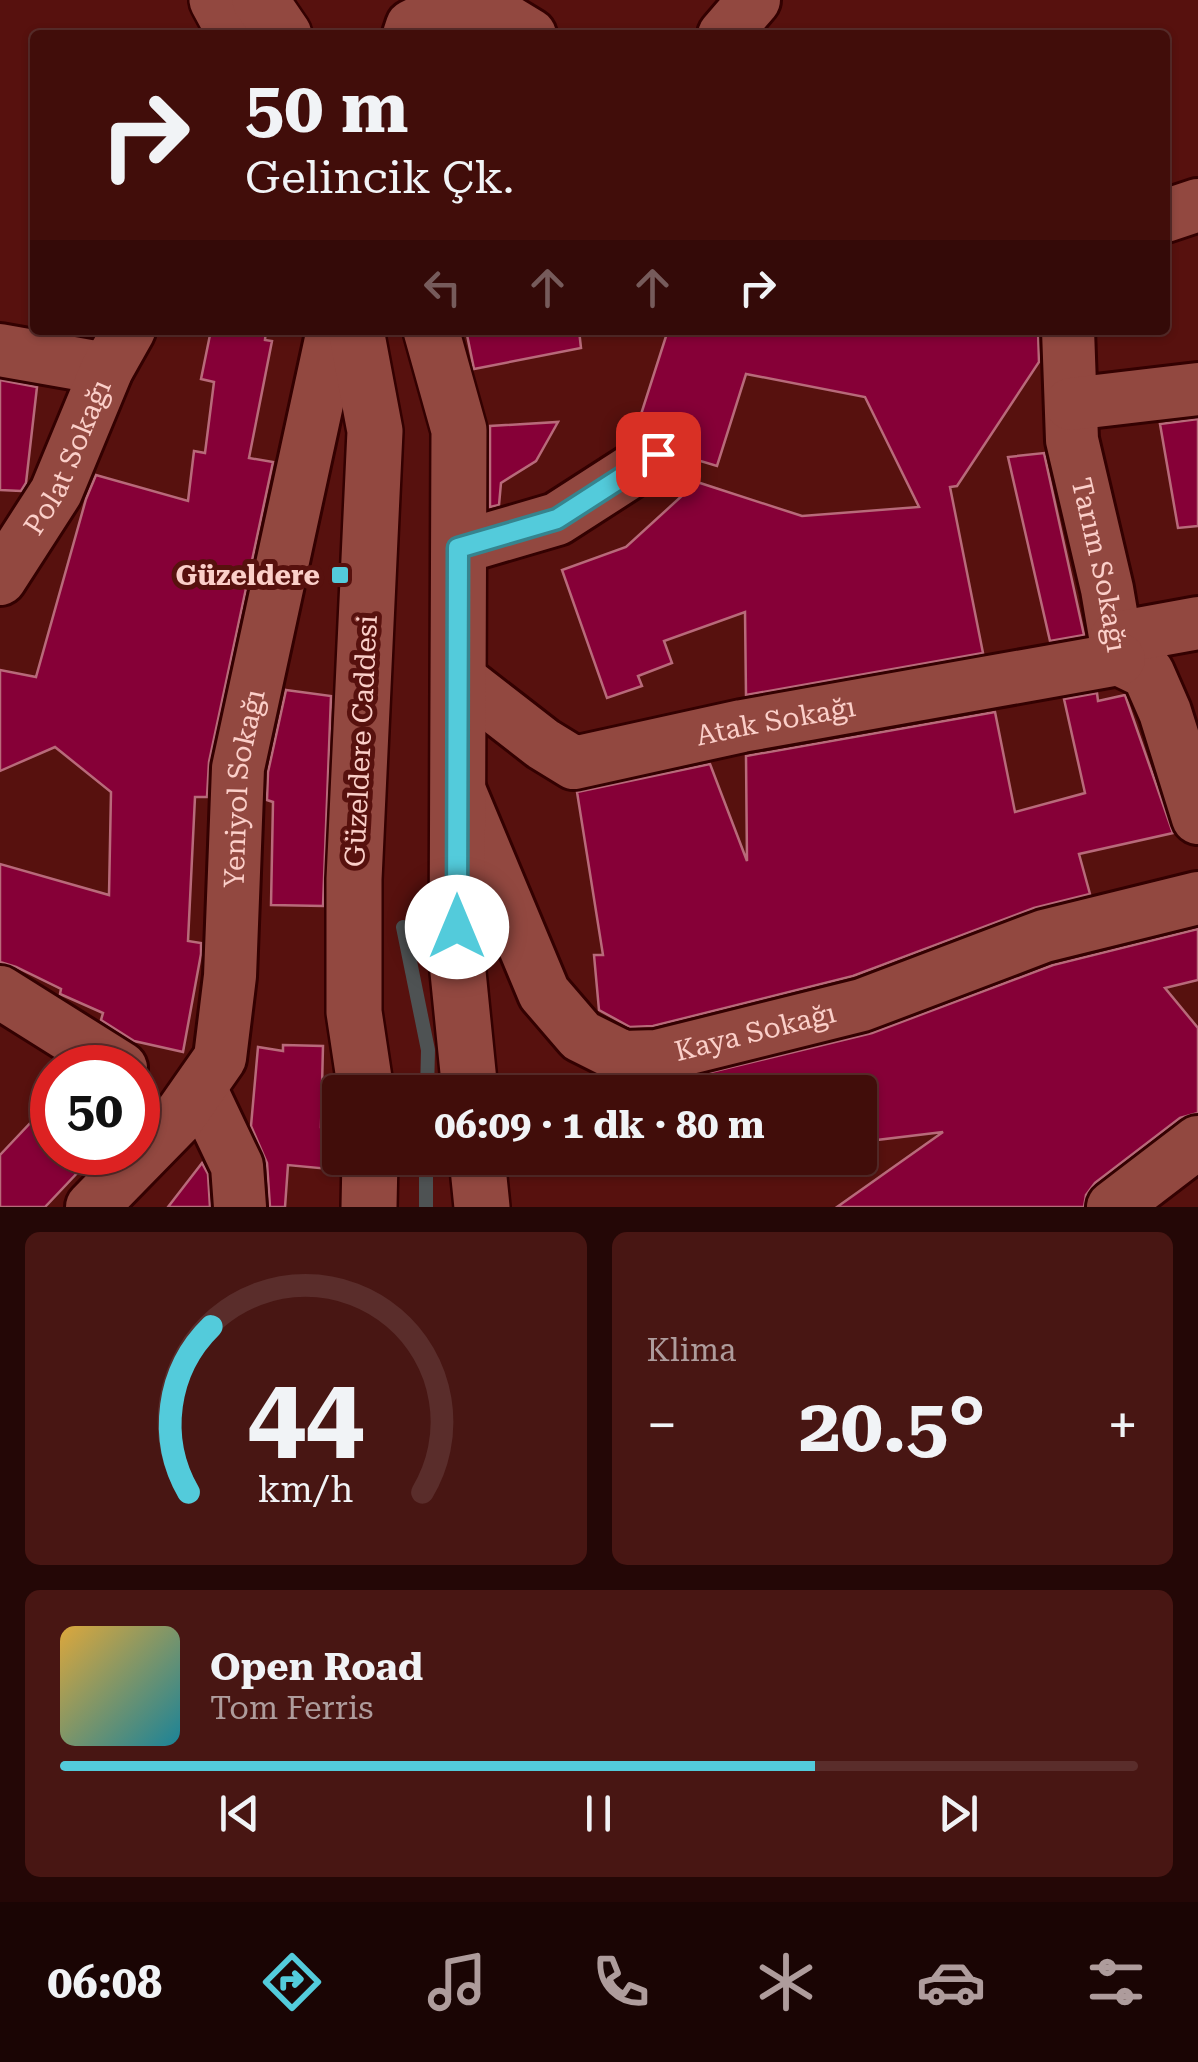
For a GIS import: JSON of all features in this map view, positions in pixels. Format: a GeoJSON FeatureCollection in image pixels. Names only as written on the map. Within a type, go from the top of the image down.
{"type":"FeatureCollection","features":[{"type":"Feature","properties":{"kind":"main road"},"geometry":{"type":"LineString","coordinates":[[303,0],[312,30]]}},
{"type":"Feature","properties":{"kind":"main road"},"geometry":{"type":"LineString","coordinates":[[229,16],[270,30]]}},
{"type":"Feature","properties":{"kind":"main road","name":"Güzeldere Caddesi"},"geometry":{"type":"LineString","coordinates":[[357,335],[375,431],[354,898],[354,1012],[363,1075]]}},
{"type":"Feature","properties":{"kind":"main road"},"geometry":{"type":"LineString","coordinates":[[431,335],[459,430],[456,962],[468,1075]]}},
{"type":"Feature","properties":{"kind":"main road"},"geometry":{"type":"LineString","coordinates":[[369,1207],[370,1175]]}},
{"type":"Feature","properties":{"kind":"main road"},"geometry":{"type":"LineString","coordinates":[[479,1175],[482,1207]]}},
{"type":"Feature","properties":{"kind":"street"},"geometry":{"type":"LineString","coordinates":[[728,30],[754,0]]}},
{"type":"Feature","properties":{"kind":"street"},"geometry":{"type":"LineString","coordinates":[[411,30],[452,6],[507,21],[522,30]]}},
{"type":"Feature","properties":{"kind":"street"},"geometry":{"type":"LineString","coordinates":[[1170,214],[1198,205]]}},
{"type":"Feature","properties":{"kind":"street","name":"Yeniyol Sokağı"},"geometry":{"type":"LineString","coordinates":[[92,1207],[176,1121],[220,1058],[230,976],[238,768],[331,335]]}},
{"type":"Feature","properties":{"kind":"street","name":"Tarım Sokağı"},"geometry":{"type":"LineString","coordinates":[[1068,335],[1072,440],[1118,648],[1148,673],[1165,712],[1198,818]]}},
{"type":"Feature","properties":{"kind":"street"},"geometry":{"type":"LineString","coordinates":[[0,350],[118,350]]}},
{"type":"Feature","properties":{"kind":"street","name":"Polat Sokağı"},"geometry":{"type":"LineString","coordinates":[[0,580],[56,492],[118,350]]}},
{"type":"Feature","properties":{"kind":"street"},"geometry":{"type":"LineString","coordinates":[[1071,404],[1198,389]]}},
{"type":"Feature","properties":{"kind":"street"},"geometry":{"type":"LineString","coordinates":[[458,548],[557,519],[658,454]]}},
{"type":"Feature","properties":{"kind":"street","name":"Atak Sokağı"},"geometry":{"type":"LineString","coordinates":[[458,678],[543,744],[574,762],[1118,648],[1198,623]]}},
{"type":"Feature","properties":{"kind":"street","name":"Kaya Sokağı"},"geometry":{"type":"LineString","coordinates":[[458,787],[544,993],[581,1036],[623,1058],[657,1056],[862,1005],[1044,936],[1198,898]]}},
{"type":"Feature","properties":{"kind":"street"},"geometry":{"type":"LineString","coordinates":[[2,997],[82,1045]]}},
{"type":"Feature","properties":{"kind":"street"},"geometry":{"type":"LineString","coordinates":[[160,1086],[192,1098],[238,1166],[240,1207]]}},
{"type":"Feature","properties":{"kind":"street"},"geometry":{"type":"LineString","coordinates":[[1113,1207],[1198,1142]]}},
{"type":"Feature","properties":{"kind":"building"},"geometry":{"type":"Polygon","coordinates":[[[210,335],[266,335],[265,340],[272,341],[249,458],[273,462],[209,762],[207,797],[195,797],[188,941],[201,943],[201,954],[183,1052],[134,1041],[101,1020],[103,1013],[0,962],[0,864],[109,895],[111,792],[55,747],[0,771],[0,670],[36,677],[96,475],[188,501],[194,451],[205,453],[214,382],[201,379],[210,335]]]}},
{"type":"Feature","properties":{"kind":"building"},"geometry":{"type":"Polygon","coordinates":[[[467,335],[580,335],[581,348],[474,369],[467,335]]]}},
{"type":"Feature","properties":{"kind":"building"},"geometry":{"type":"Polygon","coordinates":[[[666,335],[1038,335],[1039,362],[957,486],[950,487],[983,653],[746,695],[745,612],[664,641],[672,663],[638,676],[642,686],[607,698],[562,570],[626,547],[697,482],[802,516],[919,507],[865,397],[746,374],[717,466],[687,457],[684,439],[671,427],[656,424],[635,433],[666,335]]]}},
{"type":"Feature","properties":{"kind":"building"},"geometry":{"type":"Polygon","coordinates":[[[0,380],[37,387],[26,483],[21,491],[0,490],[0,380]]]}},
{"type":"Feature","properties":{"kind":"building"},"geometry":{"type":"Polygon","coordinates":[[[1198,419],[1198,526],[1178,528],[1160,424],[1198,419]]]}},
{"type":"Feature","properties":{"kind":"building"},"geometry":{"type":"Polygon","coordinates":[[[558,422],[536,461],[501,483],[499,505],[490,507],[490,426],[558,422]]]}},
{"type":"Feature","properties":{"kind":"building"},"geometry":{"type":"Polygon","coordinates":[[[1044,453],[1084,635],[1050,641],[1008,457],[1044,453]]]}},
{"type":"Feature","properties":{"kind":"building"},"geometry":{"type":"Polygon","coordinates":[[[286,690],[331,696],[323,906],[271,905],[273,802],[267,800],[268,772],[286,690]]]}},
{"type":"Feature","properties":{"kind":"building"},"geometry":{"type":"Polygon","coordinates":[[[1097,693],[1098,701],[1125,695],[1173,833],[1079,854],[1090,894],[1034,908],[853,976],[653,1026],[630,1027],[599,1010],[594,955],[603,955],[577,792],[710,764],[747,861],[746,756],[995,712],[1015,812],[1085,793],[1064,699],[1097,693]]]}},
{"type":"Feature","properties":{"kind":"building"},"geometry":{"type":"Polygon","coordinates":[[[1198,929],[1198,980],[1165,988],[1198,1028],[1198,1113],[1180,1118],[1095,1183],[1086,1195],[1084,1207],[837,1207],[943,1132],[877,1140],[877,1075],[698,1075],[872,1033],[1053,965],[1198,929]]]}},
{"type":"Feature","properties":{"kind":"building"},"geometry":{"type":"Polygon","coordinates":[[[283,1045],[323,1046],[322,1168],[288,1165],[285,1207],[270,1207],[267,1163],[251,1126],[258,1047],[283,1051],[283,1045]]]}},
{"type":"Feature","properties":{"kind":"building"},"geometry":{"type":"Polygon","coordinates":[[[30,1123],[30,1175],[75,1175],[45,1207],[0,1207],[0,1155],[30,1123]]]}},
{"type":"Feature","properties":{"kind":"building"},"geometry":{"type":"Polygon","coordinates":[[[202,1163],[208,1174],[210,1207],[168,1207],[202,1163]]]}},
{"type":"Feature","properties":{"kind":"waterway"},"geometry":{"type":"LineString","coordinates":[[403,927],[428,1050],[427,1075]]}},
{"type":"Feature","properties":{"kind":"waterway"},"geometry":{"type":"LineString","coordinates":[[426,1175],[426,1207]]}},
{"type":"Feature","properties":{"kind":"place","name":"Güzeldere"},"geometry":{"type":"Point","coordinates":[340,575]}},
{"type":"Feature","properties":{"kind":"route"},"geometry":{"type":"LineString","coordinates":[[457,927],[458,548],[557,519],[658,454]]}}]}
